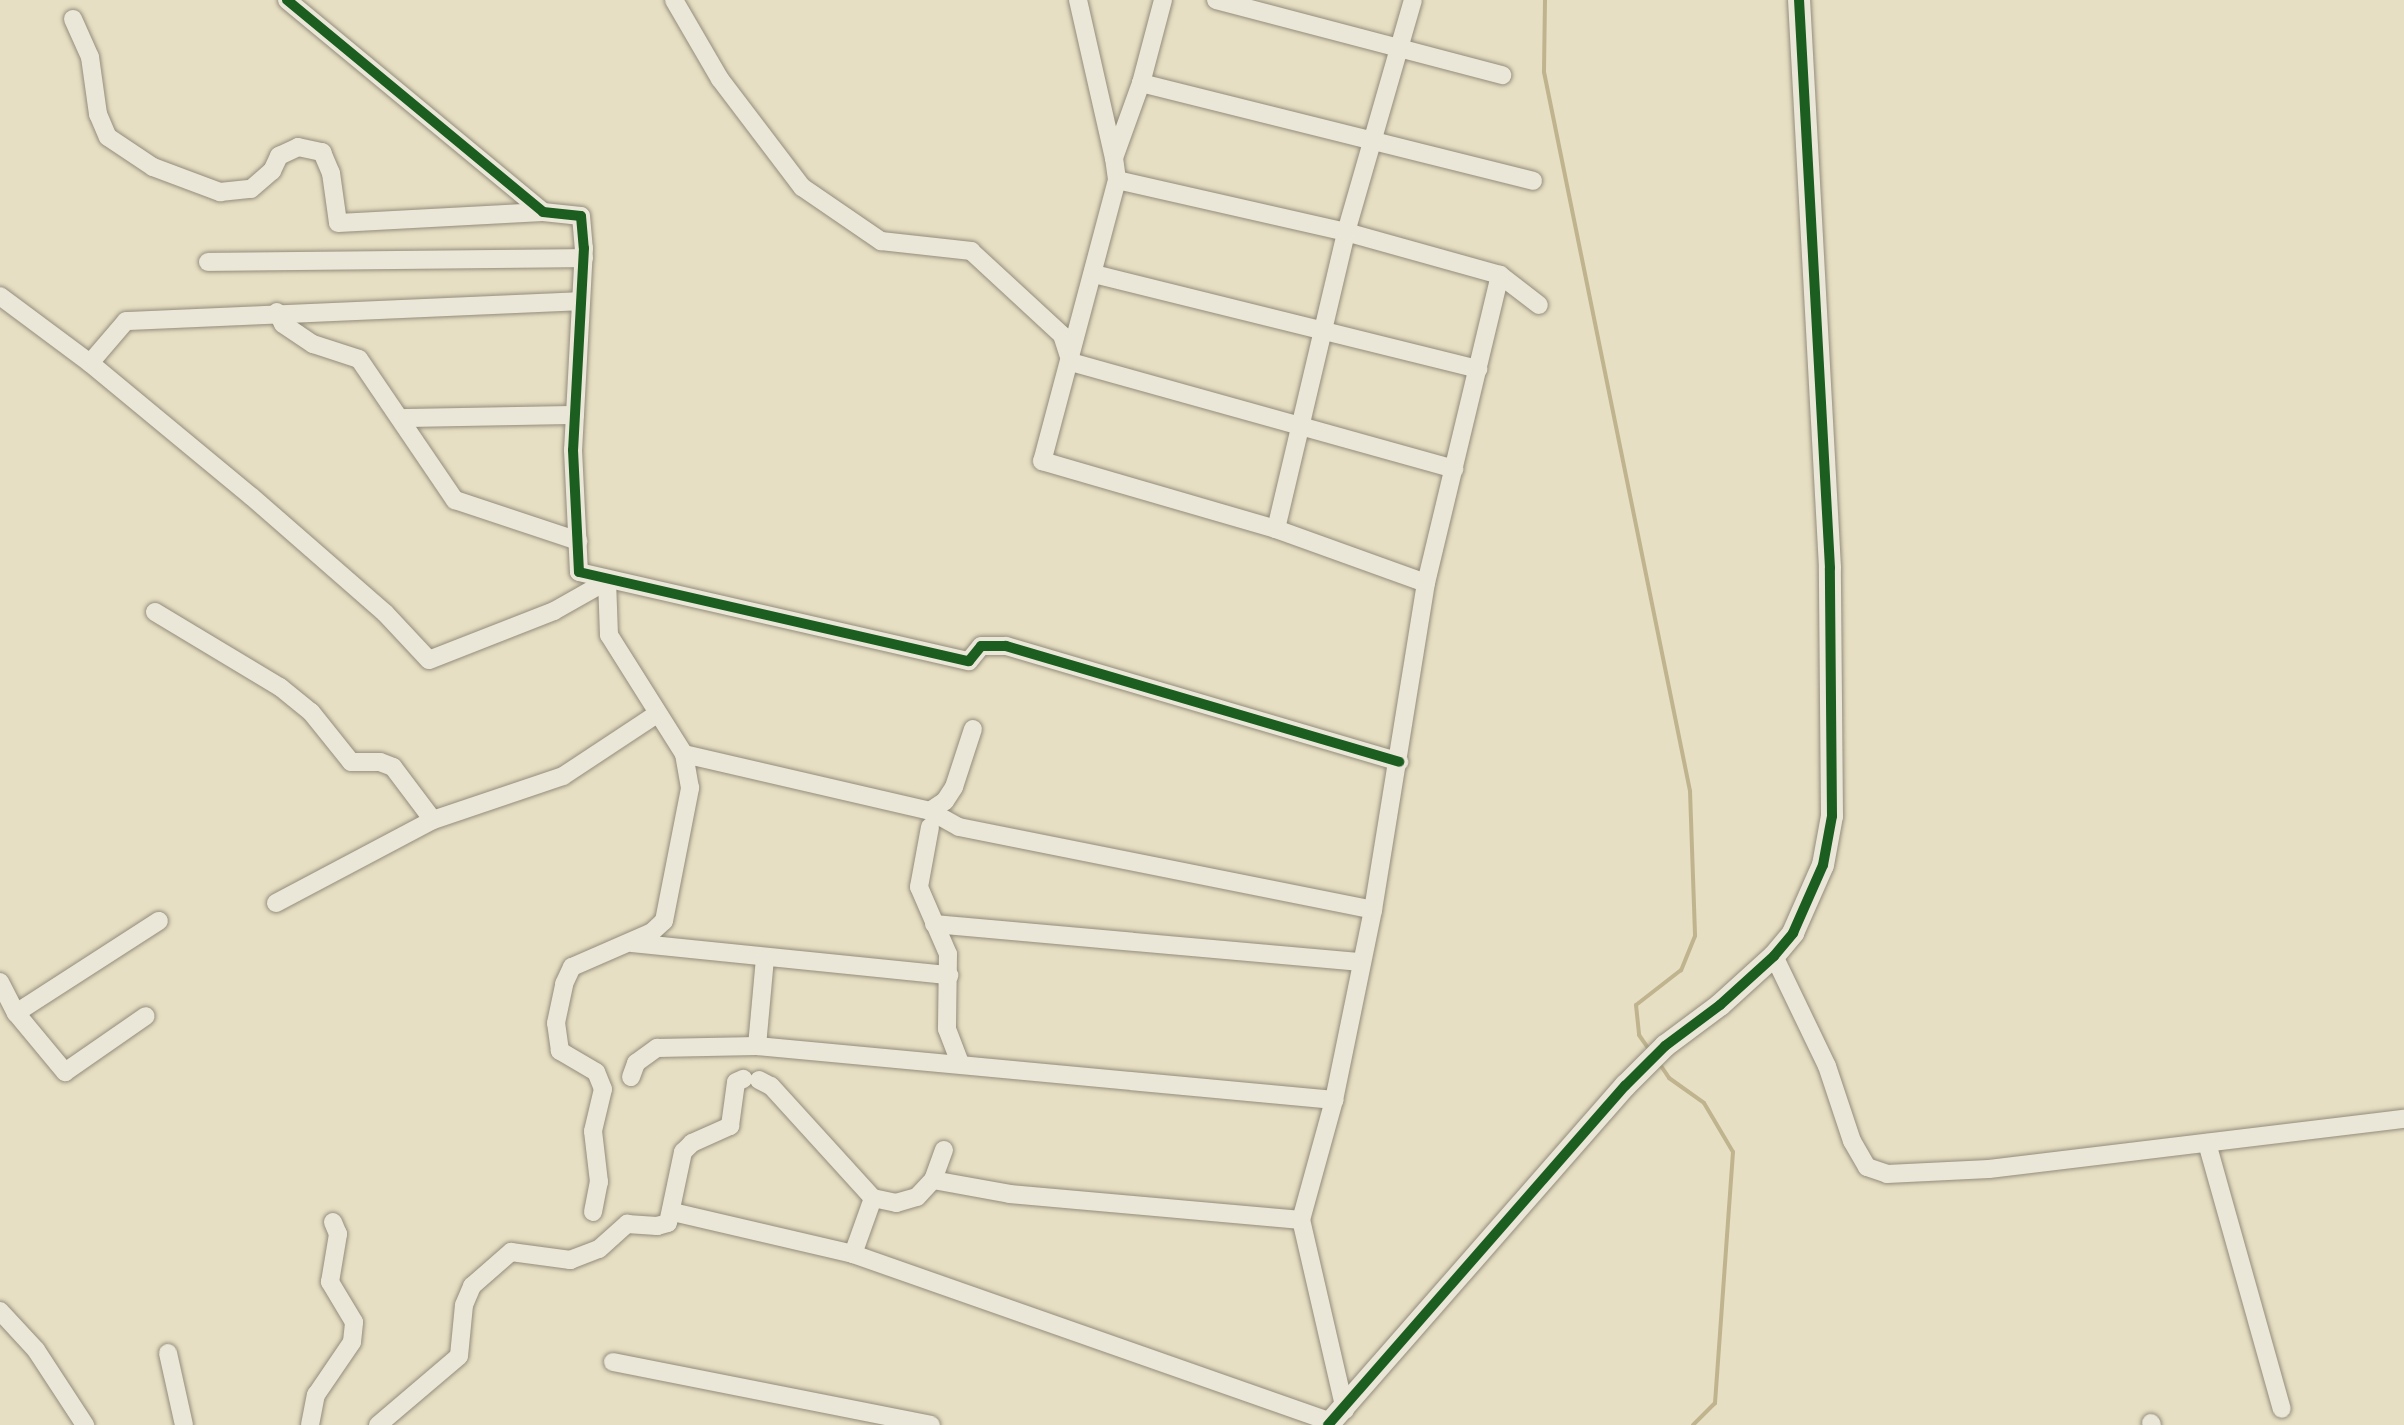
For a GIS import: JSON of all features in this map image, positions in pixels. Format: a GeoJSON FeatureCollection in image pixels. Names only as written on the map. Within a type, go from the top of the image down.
{"type":"FeatureCollection","features":[{"type":"Feature","properties":{"kind":"street"},"geometry":{"type":"LineString","coordinates":[[287,0],[542,212]]}},
{"type":"Feature","properties":{"kind":"street"},"geometry":{"type":"LineString","coordinates":[[674,0],[720,79],[802,187],[881,241],[971,251],[1062,335],[1071,362]]}},
{"type":"Feature","properties":{"kind":"street"},"geometry":{"type":"LineString","coordinates":[[1078,0],[1117,180],[1042,461],[1276,529],[1426,583]]}},
{"type":"Feature","properties":{"kind":"street"},"geometry":{"type":"LineString","coordinates":[[1114,158],[1141,83],[1162,0]]}},
{"type":"Feature","properties":{"kind":"street"},"geometry":{"type":"LineString","coordinates":[[1216,0],[1502,75]]}},
{"type":"Feature","properties":{"kind":"street"},"geometry":{"type":"LineString","coordinates":[[1276,529],[1346,232],[1395,49],[1413,0]]}},
{"type":"Feature","properties":{"kind":"street"},"geometry":{"type":"LineString","coordinates":[[1335,1419],[1626,1086],[1665,1046],[1720,1006],[1774,956],[1794,933],[1823,865],[1832,816],[1830,568],[1800,0]]}},
{"type":"Feature","properties":{"kind":"street"},"geometry":{"type":"LineString","coordinates":[[74,20],[90,57],[98,114],[108,137],[153,167],[220,192],[251,190],[272,171],[280,156],[298,147],[322,152],[331,173],[338,223],[542,212],[582,216],[584,258],[575,415],[579,572],[969,661],[981,646],[1006,646],[1399,762]]}},
{"type":"Feature","properties":{"kind":"street"},"geometry":{"type":"LineString","coordinates":[[1141,83],[1534,182]]}},
{"type":"Feature","properties":{"kind":"street"},"geometry":{"type":"LineString","coordinates":[[1117,180],[1346,232],[1500,274],[1540,305]]}},
{"type":"Feature","properties":{"kind":"street"},"geometry":{"type":"LineString","coordinates":[[208,262],[584,258]]}},
{"type":"Feature","properties":{"kind":"street"},"geometry":{"type":"LineString","coordinates":[[1094,274],[1478,369]]}},
{"type":"Feature","properties":{"kind":"street"},"geometry":{"type":"LineString","coordinates":[[1335,1419],[1301,1220],[1334,1100],[1374,910],[1426,583],[1500,274]]}},
{"type":"Feature","properties":{"kind":"street"},"geometry":{"type":"LineString","coordinates":[[0,296],[90,363],[344,576],[429,660],[554,610],[608,581]]}},
{"type":"Feature","properties":{"kind":"street"},"geometry":{"type":"LineString","coordinates":[[90,363],[126,321],[581,301]]}},
{"type":"Feature","properties":{"kind":"street"},"geometry":{"type":"LineString","coordinates":[[277,312],[284,324],[313,344],[359,359],[456,500],[578,541]]}},
{"type":"Feature","properties":{"kind":"street"},"geometry":{"type":"LineString","coordinates":[[1071,362],[1454,468]]}},
{"type":"Feature","properties":{"kind":"street"},"geometry":{"type":"LineString","coordinates":[[403,418],[575,415]]}},
{"type":"Feature","properties":{"kind":"street"},"geometry":{"type":"LineString","coordinates":[[593,1212],[599,1182],[593,1130],[603,1089],[596,1072],[560,1051],[556,1022],[572,968],[652,932],[664,921],[670,906],[690,788],[684,754],[609,635],[608,581]]}},
{"type":"Feature","properties":{"kind":"street"},"geometry":{"type":"LineString","coordinates":[[156,612],[280,686],[311,712],[352,762],[393,767],[433,820]]}},
{"type":"Feature","properties":{"kind":"street"},"geometry":{"type":"LineString","coordinates":[[276,903],[433,820],[563,776],[656,714]]}},
{"type":"Feature","properties":{"kind":"street"},"geometry":{"type":"LineString","coordinates":[[960,1064],[947,1029],[948,954],[919,878],[930,819],[954,787],[973,729]]}},
{"type":"Feature","properties":{"kind":"street"},"geometry":{"type":"LineString","coordinates":[[684,754],[959,827],[1374,910]]}},
{"type":"Feature","properties":{"kind":"street"},"geometry":{"type":"LineString","coordinates":[[16,1013],[159,921]]}},
{"type":"Feature","properties":{"kind":"street"},"geometry":{"type":"LineString","coordinates":[[934,924],[1360,962]]}},
{"type":"Feature","properties":{"kind":"street"},"geometry":{"type":"LineString","coordinates":[[628,942],[950,975]]}},
{"type":"Feature","properties":{"kind":"street"},"geometry":{"type":"LineString","coordinates":[[1774,956],[1827,1066],[1852,1141],[1867,1168],[1887,1174],[1988,1169],[2404,1119]]}},
{"type":"Feature","properties":{"kind":"street"},"geometry":{"type":"LineString","coordinates":[[758,1046],[765,958]]}},
{"type":"Feature","properties":{"kind":"street"},"geometry":{"type":"LineString","coordinates":[[0,982],[16,1013],[65,1072],[146,1016]]}},
{"type":"Feature","properties":{"kind":"street"},"geometry":{"type":"LineString","coordinates":[[631,1077],[636,1063],[657,1048],[758,1046],[1334,1100]]}},
{"type":"Feature","properties":{"kind":"street"},"geometry":{"type":"LineString","coordinates":[[378,1425],[458,1356],[464,1305],[472,1286],[511,1252],[552,1259],[584,1257],[627,1224],[657,1226],[668,1222],[683,1152],[692,1143],[730,1126],[736,1082],[751,1079],[771,1086],[872,1198],[906,1202],[933,1180],[944,1150]]}},
{"type":"Feature","properties":{"kind":"street"},"geometry":{"type":"LineString","coordinates":[[2207,1143],[2282,1409]]}},
{"type":"Feature","properties":{"kind":"street"},"geometry":{"type":"LineString","coordinates":[[933,1180],[1010,1194],[1301,1220]]}},
{"type":"Feature","properties":{"kind":"street"},"geometry":{"type":"LineString","coordinates":[[853,1254],[872,1198]]}},
{"type":"Feature","properties":{"kind":"street"},"geometry":{"type":"LineString","coordinates":[[673,1212],[853,1254],[1335,1419]]}},
{"type":"Feature","properties":{"kind":"street"},"geometry":{"type":"LineString","coordinates":[[310,1425],[316,1396],[352,1342],[354,1322],[330,1282],[338,1234],[333,1222]]}},
{"type":"Feature","properties":{"kind":"street"},"geometry":{"type":"LineString","coordinates":[[0,1312],[36,1350],[85,1425]]}},
{"type":"Feature","properties":{"kind":"street"},"geometry":{"type":"LineString","coordinates":[[168,1353],[184,1425]]}},
{"type":"Feature","properties":{"kind":"street"},"geometry":{"type":"LineString","coordinates":[[613,1362],[931,1425]]}},
{"type":"Feature","properties":{"kind":"waterway"},"geometry":{"type":"LineString","coordinates":[[1545,0],[1544,72],[1690,791],[1695,936],[1681,970],[1636,1005],[1639,1035],[1650,1051]]}},
{"type":"Feature","properties":{"kind":"waterway"},"geometry":{"type":"LineString","coordinates":[[1659,1063],[1669,1078],[1704,1103],[1733,1152],[1715,1403],[1693,1425]]}},
{"type":"Feature","properties":{"kind":"cycle path"},"geometry":{"type":"LineString","coordinates":[[287,0],[543,212],[581,216],[584,248],[573,450],[579,572],[969,661],[981,646],[1006,646],[1399,762]]}},
{"type":"Feature","properties":{"kind":"cycle path"},"geometry":{"type":"LineString","coordinates":[[1328,1425],[1625,1086],[1665,1046],[1720,1005],[1774,956],[1793,933],[1823,865],[1832,816],[1830,568],[1799,0]]}}]}
